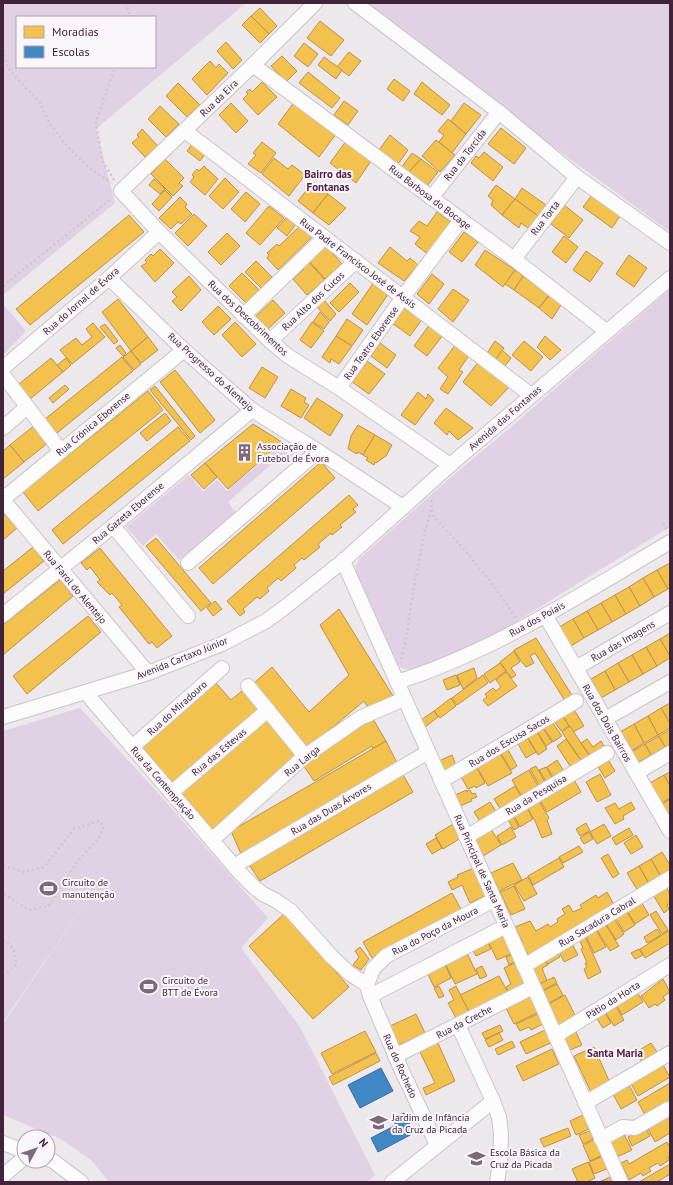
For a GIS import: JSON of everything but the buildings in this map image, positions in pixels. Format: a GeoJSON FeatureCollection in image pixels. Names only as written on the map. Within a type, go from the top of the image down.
{"type":"FeatureCollection","features":[{"type":"Feature","properties":{"kind":"street","name":"Rua da Eira"},"geometry":{"type":"LineString","coordinates":[[121,191],[185,131],[315,3]]}},
{"type":"Feature","properties":{"kind":"street"},"geometry":{"type":"LineString","coordinates":[[355,3],[499,112],[577,177],[670,243]]}},
{"type":"Feature","properties":{"kind":"street","name":"Rua Barbosa do Bocage"},"geometry":{"type":"LineString","coordinates":[[253,65],[514,259],[606,331]]}},
{"type":"Feature","properties":{"kind":"street","name":"Rua da Torcida"},"geometry":{"type":"LineString","coordinates":[[431,198],[499,112]]}},
{"type":"Feature","properties":{"kind":"street","name":"Rua Padre Francisco José de Assis"},"geometry":{"type":"LineString","coordinates":[[185,131],[531,395]]}},
{"type":"Feature","properties":{"kind":"street","name":"Rua Torta"},"geometry":{"type":"LineString","coordinates":[[514,259],[577,177]]}},
{"type":"Feature","properties":{"kind":"street","name":"Rua dos Descobrimentos"},"geometry":{"type":"LineString","coordinates":[[121,191],[159,232],[243,316],[288,356],[339,388],[450,465]]}},
{"type":"Feature","properties":{"kind":"street","name":"Rua Teatro Eborense"},"geometry":{"type":"LineString","coordinates":[[339,388],[403,296],[461,220]]}},
{"type":"Feature","properties":{"kind":"street","name":"Rua do Jornal de Évora"},"geometry":{"type":"LineString","coordinates":[[3,368],[109,278],[159,232]]}},
{"type":"Feature","properties":{"kind":"street"},"geometry":{"type":"LineString","coordinates":[[243,316],[324,238]]}},
{"type":"Feature","properties":{"kind":"street","name":"Rua Alto dos Cucos"},"geometry":{"type":"LineString","coordinates":[[270,341],[356,261]]}},
{"type":"Feature","properties":{"kind":"street","name":"Rua Progresso do Alentejo"},"geometry":{"type":"LineString","coordinates":[[109,278],[184,350],[252,410],[318,450],[403,507]]}},
{"type":"Feature","properties":{"kind":"street","name":"Avenida das Fontanas"},"geometry":{"type":"LineString","coordinates":[[343,561],[450,465],[670,278]]}},
{"type":"Feature","properties":{"kind":"street","name":"Rua Crónica Eborense"},"geometry":{"type":"LineString","coordinates":[[3,499],[184,350]]}},
{"type":"Feature","properties":{"kind":"street"},"geometry":{"type":"LineString","coordinates":[[3,375],[61,451]]}},
{"type":"Feature","properties":{"kind":"street"},"geometry":{"type":"LineString","coordinates":[[3,428],[28,407]]}},
{"type":"Feature","properties":{"kind":"street","name":"Rua Gazeta Eborense"},"geometry":{"type":"LineString","coordinates":[[3,615],[113,526],[252,410]]}},
{"type":"Feature","properties":{"kind":"street"},"geometry":{"type":"LineString","coordinates":[[188,563],[318,450]]}},
{"type":"Feature","properties":{"kind":"street","name":"Rua Farol do Alentejo"},"geometry":{"type":"LineString","coordinates":[[3,499],[148,673]]}},
{"type":"Feature","properties":{"kind":"street"},"geometry":{"type":"LineString","coordinates":[[113,526],[188,616]]}},
{"type":"Feature","properties":{"kind":"street","name":"Rua dos Poiais"},"geometry":{"type":"LineString","coordinates":[[395,679],[419,675],[455,661],[510,634],[545,615],[669,536]]}},
{"type":"Feature","properties":{"kind":"street","name":"Avenida Cartaxo Júnior"},"geometry":{"type":"LineString","coordinates":[[3,717],[148,673],[222,644],[266,621],[343,561]]}},
{"type":"Feature","properties":{"kind":"street","name":"Rua Principal de Santa Maria"},"geometry":{"type":"LineString","coordinates":[[343,561],[620,1182]]}},
{"type":"Feature","properties":{"kind":"street","name":"Rua das Imagens"},"geometry":{"type":"LineString","coordinates":[[576,668],[670,613]]}},
{"type":"Feature","properties":{"kind":"street","name":"Rua dos Dois Bairros"},"geometry":{"type":"LineString","coordinates":[[545,615],[636,773],[669,827]]}},
{"type":"Feature","properties":{"kind":"street","name":"Rua do Miradouro"},"geometry":{"type":"LineString","coordinates":[[132,747],[222,668]]}},
{"type":"Feature","properties":{"kind":"street"},"geometry":{"type":"LineString","coordinates":[[605,719],[670,682]]}},
{"type":"Feature","properties":{"kind":"street"},"geometry":{"type":"LineString","coordinates":[[248,686],[306,756]]}},
{"type":"Feature","properties":{"kind":"street","name":"Rua da Contemplação"},"geometry":{"type":"LineString","coordinates":[[86,693],[237,870],[263,894],[291,911],[332,957],[368,991]]}},
{"type":"Feature","properties":{"kind":"street","name":"Rua Larga"},"geometry":{"type":"LineString","coordinates":[[212,840],[306,756],[360,718],[404,699]]}},
{"type":"Feature","properties":{"kind":"street","name":"Rua dos Escusa Sacos"},"geometry":{"type":"LineString","coordinates":[[441,781],[576,701]]}},
{"type":"Feature","properties":{"kind":"street","name":"Rua das Estevas"},"geometry":{"type":"LineString","coordinates":[[171,793],[268,710]]}},
{"type":"Feature","properties":{"kind":"street","name":"Rua das Duas Árvores"},"geometry":{"type":"LineString","coordinates":[[237,870],[428,752]]}},
{"type":"Feature","properties":{"kind":"street","name":"Rua da Pesquisa"},"geometry":{"type":"LineString","coordinates":[[466,837],[607,753]]}},
{"type":"Feature","properties":{"kind":"street"},"geometry":{"type":"LineString","coordinates":[[636,773],[670,753]]}},
{"type":"Feature","properties":{"kind":"street","name":"Rua Sacadura Cabral"},"geometry":{"type":"LineString","coordinates":[[524,966],[670,878]]}},
{"type":"Feature","properties":{"kind":"street","name":"Rua do Poço da Moura"},"geometry":{"type":"LineString","coordinates":[[368,991],[373,969],[386,956],[494,900]]}},
{"type":"Feature","properties":{"kind":"street"},"geometry":{"type":"LineString","coordinates":[[368,991],[506,926]]}},
{"type":"Feature","properties":{"kind":"street","name":"Pátio da Horta"},"geometry":{"type":"LineString","coordinates":[[555,1036],[670,965]]}},
{"type":"Feature","properties":{"kind":"street","name":"Rua da Creche"},"geometry":{"type":"LineString","coordinates":[[395,1056],[533,987]]}},
{"type":"Feature","properties":{"kind":"street","name":"Rua do Rochedo"},"geometry":{"type":"LineString","coordinates":[[368,991],[395,1056],[437,1145]]}},
{"type":"Feature","properties":{"kind":"street"},"geometry":{"type":"LineString","coordinates":[[458,1025],[499,1117],[502,1134],[497,1182]]}},
{"type":"Feature","properties":{"kind":"street"},"geometry":{"type":"LineString","coordinates":[[585,1103],[670,1053]]}},
{"type":"Feature","properties":{"kind":"street"},"geometry":{"type":"LineString","coordinates":[[392,1182],[493,1101]]}},
{"type":"Feature","properties":{"kind":"street"},"geometry":{"type":"LineString","coordinates":[[601,1139],[623,1127],[635,1128],[668,1110]]}},
{"type":"Feature","properties":{"kind":"street"},"geometry":{"type":"LineString","coordinates":[[3,1143],[16,1148]]}},
{"type":"Feature","properties":{"kind":"street"},"geometry":{"type":"LineString","coordinates":[[56,1163],[81,1182]]}},
{"type":"Feature","properties":{"kind":"street"},"geometry":{"type":"LineString","coordinates":[[3,1176],[16,1165]]}},
{"type":"Feature","properties":{"kind":"path"},"geometry":{"type":"LineString","coordinates":[[125,3],[131,16]]}},
{"type":"Feature","properties":{"kind":"path"},"geometry":{"type":"LineString","coordinates":[[3,50],[7,67],[40,102],[49,123],[66,145],[89,168],[121,191]]}},
{"type":"Feature","properties":{"kind":"path"},"geometry":{"type":"LineString","coordinates":[[115,68],[96,122],[102,160],[121,191]]}},
{"type":"Feature","properties":{"kind":"path"},"geometry":{"type":"LineString","coordinates":[[3,286],[121,191]]}},
{"type":"Feature","properties":{"kind":"path"},"geometry":{"type":"LineString","coordinates":[[430,496],[434,517],[463,548],[494,586],[510,608],[511,613],[519,621]]}},
{"type":"Feature","properties":{"kind":"path"},"geometry":{"type":"LineString","coordinates":[[395,679],[406,642],[424,534],[432,510]]}},
{"type":"Feature","properties":{"kind":"path"},"geometry":{"type":"LineString","coordinates":[[663,523],[669,536]]}},
{"type":"Feature","properties":{"kind":"path"},"geometry":{"type":"LineString","coordinates":[[3,866],[24,872],[44,866],[74,829],[99,821],[104,826],[99,838],[78,862],[49,906],[30,910],[3,893]]}},
{"type":"Feature","properties":{"kind":"path"},"geometry":{"type":"LineString","coordinates":[[3,940],[7,942],[16,954],[16,965],[7,972],[3,971]]}},
{"type":"Feature","properties":{"kind":"shaded area"},"geometry":{"type":"Polygon","coordinates":[[[3,3],[246,3],[96,129],[115,203],[3,295],[3,3]]]}},
{"type":"Feature","properties":{"kind":"shaded area"},"geometry":{"type":"Polygon","coordinates":[[[357,3],[670,3],[670,232],[357,3]]]}},
{"type":"Feature","properties":{"kind":"shaded area"},"geometry":{"type":"Polygon","coordinates":[[[670,289],[670,527],[510,626],[461,652],[426,665],[403,669],[399,666],[357,578],[356,566],[359,559],[443,484],[670,289]]]}},
{"type":"Feature","properties":{"kind":"shaded area"},"geometry":{"type":"Polygon","coordinates":[[[3,304],[26,331],[3,355],[3,304]]]}},
{"type":"Feature","properties":{"kind":"shaded area"},"geometry":{"type":"Polygon","coordinates":[[[283,443],[300,455],[290,463],[281,456],[228,502],[236,513],[179,560],[156,534],[143,546],[126,527],[189,475],[203,492],[217,480],[227,491],[283,443]]]}},
{"type":"Feature","properties":{"kind":"shaded area","name":"Circuito de BTT de Évora"},"geometry":{"type":"Polygon","coordinates":[[[80,708],[159,794],[268,918],[241,948],[300,1027],[375,1175],[367,1182],[109,1182],[92,1161],[56,1137],[56,1129],[37,1129],[3,1115],[3,1024],[96,887],[3,1022],[3,731],[80,708]]]}},
{"type":"Feature","properties":{"kind":"place","name":"Associação de Futebol de Évora"},"geometry":{"type":"Point","coordinates":[244,452]}},
{"type":"Feature","properties":{"kind":"place","name":"Circuito de manutenção"},"geometry":{"type":"Point","coordinates":[49,888]}},
{"type":"Feature","properties":{"kind":"place","name":"Circuito de BTT de Évora"},"geometry":{"type":"Point","coordinates":[149,986]}},
{"type":"Feature","properties":{"kind":"place","name":"Jardim de Infância da Cruz da Picada"},"geometry":{"type":"Point","coordinates":[379,1123]}},
{"type":"Feature","properties":{"kind":"place","name":"Escola Básica da Cruz da Picada"},"geometry":{"type":"Point","coordinates":[477,1158]}},
{"type":"Feature","properties":{"kind":"district","name":"Bairro das Fontanas"},"geometry":{"type":"Point","coordinates":[328,180]}},
{"type":"Feature","properties":{"kind":"district","name":"Santa Maria"},"geometry":{"type":"Point","coordinates":[615,1053]}}]}
